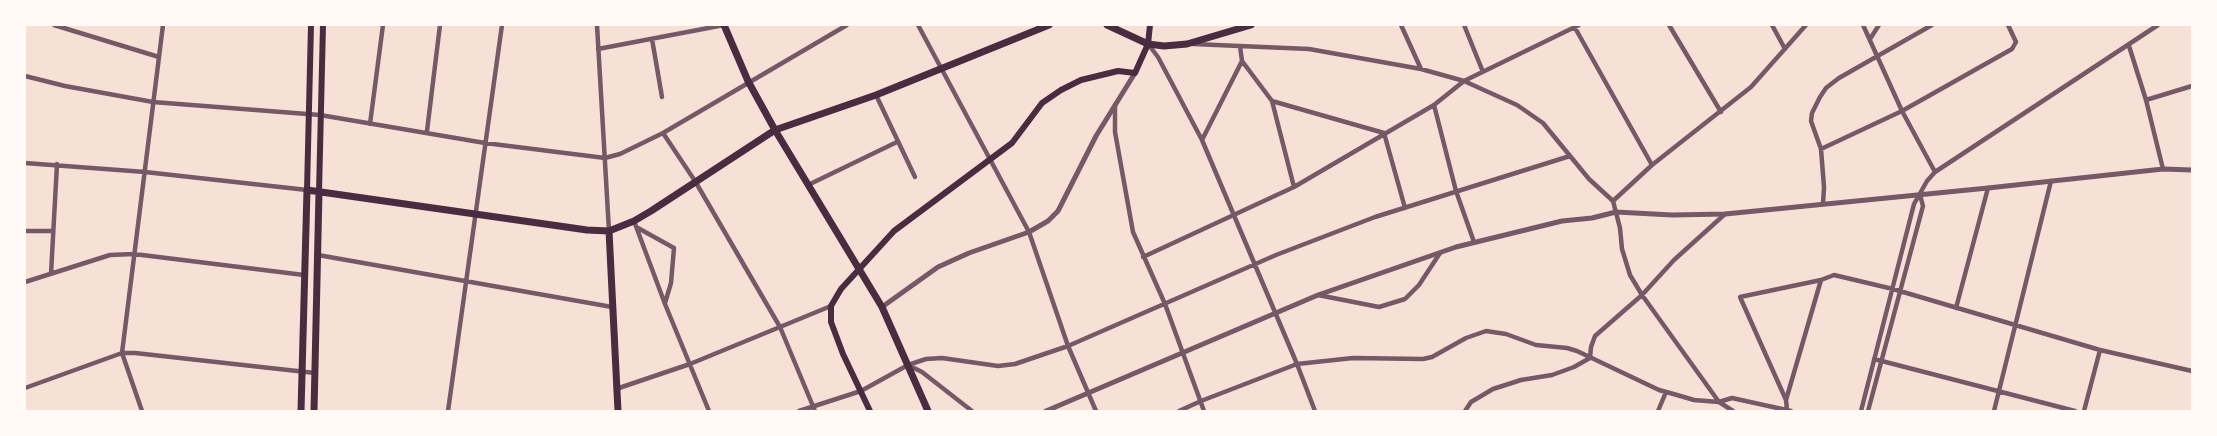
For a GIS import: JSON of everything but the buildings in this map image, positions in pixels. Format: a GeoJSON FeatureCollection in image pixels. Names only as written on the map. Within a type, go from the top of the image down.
{"type":"FeatureCollection","features":[{"type":"Feature","properties":{"kind":"main road"},"geometry":{"type":"LineString","coordinates":[[301,411],[311,25]]}},
{"type":"Feature","properties":{"kind":"main road"},"geometry":{"type":"LineString","coordinates":[[314,411],[323,25]]}},
{"type":"Feature","properties":{"kind":"main road"},"geometry":{"type":"LineString","coordinates":[[724,25],[748,82],[882,306],[928,411]]}},
{"type":"Feature","properties":{"kind":"main road"},"geometry":{"type":"LineString","coordinates":[[307,190],[588,230],[609,231],[636,225],[695,182],[775,130],[876,96],[940,68],[1049,25]]}},
{"type":"Feature","properties":{"kind":"main road"},"geometry":{"type":"LineString","coordinates":[[1107,25],[1148,44],[1164,46],[1187,44],[1235,27],[1251,25]]}},
{"type":"Feature","properties":{"kind":"main road"},"geometry":{"type":"LineString","coordinates":[[870,411],[831,322],[831,306],[841,289],[894,231],[908,219],[1012,143],[1042,103],[1061,90],[1081,80],[1118,71],[1134,73],[1148,44],[1150,25]]}},
{"type":"Feature","properties":{"kind":"main road"},"geometry":{"type":"LineString","coordinates":[[609,231],[618,411]]}},
{"type":"Feature","properties":{"kind":"street"},"geometry":{"type":"LineString","coordinates":[[54,25],[159,57]]}},
{"type":"Feature","properties":{"kind":"street"},"geometry":{"type":"LineString","coordinates":[[142,411],[122,353],[164,25]]}},
{"type":"Feature","properties":{"kind":"street"},"geometry":{"type":"LineString","coordinates":[[370,124],[383,25]]}},
{"type":"Feature","properties":{"kind":"street"},"geometry":{"type":"LineString","coordinates":[[427,131],[440,25]]}},
{"type":"Feature","properties":{"kind":"street"},"geometry":{"type":"LineString","coordinates":[[448,411],[502,25]]}},
{"type":"Feature","properties":{"kind":"street"},"geometry":{"type":"LineString","coordinates":[[597,25],[609,231]]}},
{"type":"Feature","properties":{"kind":"street"},"geometry":{"type":"LineString","coordinates":[[598,49],[724,25]]}},
{"type":"Feature","properties":{"kind":"street"},"geometry":{"type":"LineString","coordinates":[[25,76],[65,86],[153,102],[320,115],[370,124],[427,131],[485,143],[605,158],[620,154],[663,133],[846,25]]}},
{"type":"Feature","properties":{"kind":"street"},"geometry":{"type":"LineString","coordinates":[[918,25],[1028,232],[1068,346],[1096,411]]}},
{"type":"Feature","properties":{"kind":"street"},"geometry":{"type":"LineString","coordinates":[[1401,25],[1421,69]]}},
{"type":"Feature","properties":{"kind":"street"},"geometry":{"type":"LineString","coordinates":[[1464,25],[1483,72]]}},
{"type":"Feature","properties":{"kind":"street"},"geometry":{"type":"LineString","coordinates":[[1669,25],[1721,112]]}},
{"type":"Feature","properties":{"kind":"street"},"geometry":{"type":"LineString","coordinates":[[1772,25],[1785,49]]}},
{"type":"Feature","properties":{"kind":"street"},"geometry":{"type":"LineString","coordinates":[[1613,201],[1652,166],[1752,87],[1806,25]]}},
{"type":"Feature","properties":{"kind":"street"},"geometry":{"type":"LineString","coordinates":[[1863,25],[1902,111],[1936,172]]}},
{"type":"Feature","properties":{"kind":"street"},"geometry":{"type":"LineString","coordinates":[[1870,39],[1879,25]]}},
{"type":"Feature","properties":{"kind":"street"},"geometry":{"type":"LineString","coordinates":[[1823,204],[1824,187],[1821,149],[1811,121],[1812,114],[1820,97],[1826,88],[1839,78],[1932,25]]}},
{"type":"Feature","properties":{"kind":"street"},"geometry":{"type":"LineString","coordinates":[[1821,149],[1902,111],[2015,47],[2016,42],[2008,25]]}},
{"type":"Feature","properties":{"kind":"street"},"geometry":{"type":"LineString","coordinates":[[1861,411],[1914,204],[1927,181],[1936,172],[2158,25]]}},
{"type":"Feature","properties":{"kind":"street"},"geometry":{"type":"LineString","coordinates":[[1143,257],[1294,187],[1434,105],[1464,80],[1576,26],[1652,166]]}},
{"type":"Feature","properties":{"kind":"street"},"geometry":{"type":"LineString","coordinates":[[652,39],[662,96]]}},
{"type":"Feature","properties":{"kind":"street"},"geometry":{"type":"LineString","coordinates":[[1148,44],[1158,57],[1202,140],[1276,313],[1315,411]]}},
{"type":"Feature","properties":{"kind":"street"},"geometry":{"type":"LineString","coordinates":[[1187,44],[1309,49],[1421,69],[1464,80],[1517,106],[1543,123],[1570,156],[1613,201],[1622,249],[1630,275],[1642,295],[1719,402],[1733,411]]}},
{"type":"Feature","properties":{"kind":"street"},"geometry":{"type":"LineString","coordinates":[[1240,46],[1242,61],[1272,101],[1294,187]]}},
{"type":"Feature","properties":{"kind":"street"},"geometry":{"type":"LineString","coordinates":[[2129,46],[2146,100],[2163,169]]}},
{"type":"Feature","properties":{"kind":"street"},"geometry":{"type":"LineString","coordinates":[[1202,140],[1242,61]]}},
{"type":"Feature","properties":{"kind":"street"},"geometry":{"type":"LineString","coordinates":[[882,306],[938,267],[969,252],[1028,232],[1048,221],[1058,211],[1088,150],[1134,73]]}},
{"type":"Feature","properties":{"kind":"street"},"geometry":{"type":"LineString","coordinates":[[2146,100],[2192,86]]}},
{"type":"Feature","properties":{"kind":"street"},"geometry":{"type":"LineString","coordinates":[[876,96],[915,177]]}},
{"type":"Feature","properties":{"kind":"street"},"geometry":{"type":"LineString","coordinates":[[1272,101],[1384,133]]}},
{"type":"Feature","properties":{"kind":"street"},"geometry":{"type":"LineString","coordinates":[[1115,103],[1115,132],[1128,213],[1133,232],[1165,304],[1204,411]]}},
{"type":"Feature","properties":{"kind":"street"},"geometry":{"type":"LineString","coordinates":[[1434,105],[1456,191],[1474,242]]}},
{"type":"Feature","properties":{"kind":"street"},"geometry":{"type":"LineString","coordinates":[[663,133],[695,182],[780,327],[814,409]]}},
{"type":"Feature","properties":{"kind":"street"},"geometry":{"type":"LineString","coordinates":[[1384,133],[1405,208]]}},
{"type":"Feature","properties":{"kind":"street"},"geometry":{"type":"LineString","coordinates":[[808,185],[897,142]]}},
{"type":"Feature","properties":{"kind":"street"},"geometry":{"type":"LineString","coordinates":[[799,411],[814,409],[861,391],[908,365],[926,359],[942,358],[998,366],[1015,364],[1068,346],[1255,264],[1375,217],[1570,156]]}},
{"type":"Feature","properties":{"kind":"street"},"geometry":{"type":"LineString","coordinates":[[25,162],[145,172],[307,190]]}},
{"type":"Feature","properties":{"kind":"street"},"geometry":{"type":"LineString","coordinates":[[51,274],[57,164]]}},
{"type":"Feature","properties":{"kind":"street"},"geometry":{"type":"LineString","coordinates":[[1046,411],[1318,295],[1474,242],[1562,222],[1592,218],[1616,212],[1672,215],[1725,214],[2163,169],[2192,170]]}},
{"type":"Feature","properties":{"kind":"street"},"geometry":{"type":"LineString","coordinates":[[1994,411],[1997,391],[2051,181]]}},
{"type":"Feature","properties":{"kind":"street"},"geometry":{"type":"LineString","coordinates":[[1956,308],[1988,188]]}},
{"type":"Feature","properties":{"kind":"street"},"geometry":{"type":"LineString","coordinates":[[1868,411],[1923,206],[1920,195]]}},
{"type":"Feature","properties":{"kind":"street"},"geometry":{"type":"LineString","coordinates":[[1590,358],[1595,336],[1642,295],[1674,260],[1725,214]]}},
{"type":"Feature","properties":{"kind":"street"},"geometry":{"type":"LineString","coordinates":[[636,225],[674,248],[671,283],[664,304]]}},
{"type":"Feature","properties":{"kind":"street"},"geometry":{"type":"LineString","coordinates":[[636,225],[664,304],[709,411]]}},
{"type":"Feature","properties":{"kind":"street"},"geometry":{"type":"LineString","coordinates":[[25,230],[52,231]]}},
{"type":"Feature","properties":{"kind":"street"},"geometry":{"type":"LineString","coordinates":[[1318,295],[1379,307],[1405,299],[1419,285],[1440,253]]}},
{"type":"Feature","properties":{"kind":"street"},"geometry":{"type":"LineString","coordinates":[[25,282],[110,255],[134,254],[304,275]]}},
{"type":"Feature","properties":{"kind":"street"},"geometry":{"type":"LineString","coordinates":[[318,255],[612,307]]}},
{"type":"Feature","properties":{"kind":"street"},"geometry":{"type":"LineString","coordinates":[[1179,411],[1297,364],[1353,358],[1422,359],[1432,357],[1466,338],[1486,331],[1506,334],[1536,345],[1567,348],[1666,392],[1694,400],[1719,402],[1732,398],[1789,411],[1786,400],[1740,297],[1821,280],[1834,275],[1893,289],[2100,350],[2192,372]]}},
{"type":"Feature","properties":{"kind":"street"},"geometry":{"type":"LineString","coordinates":[[1786,400],[1821,280]]}},
{"type":"Feature","properties":{"kind":"street"},"geometry":{"type":"LineString","coordinates":[[616,389],[690,364],[831,306]]}},
{"type":"Feature","properties":{"kind":"street"},"geometry":{"type":"LineString","coordinates":[[2084,411],[2100,350]]}},
{"type":"Feature","properties":{"kind":"street"},"geometry":{"type":"LineString","coordinates":[[25,388],[122,353],[315,373]]}},
{"type":"Feature","properties":{"kind":"street"},"geometry":{"type":"LineString","coordinates":[[1465,411],[1471,402],[1493,389],[1521,380],[1552,375],[1574,367],[1590,358]]}},
{"type":"Feature","properties":{"kind":"street"},"geometry":{"type":"LineString","coordinates":[[1874,359],[2075,411]]}},
{"type":"Feature","properties":{"kind":"street"},"geometry":{"type":"LineString","coordinates":[[908,365],[922,372],[972,411]]}},
{"type":"Feature","properties":{"kind":"street"},"geometry":{"type":"LineString","coordinates":[[1658,411],[1666,392]]}}]}
